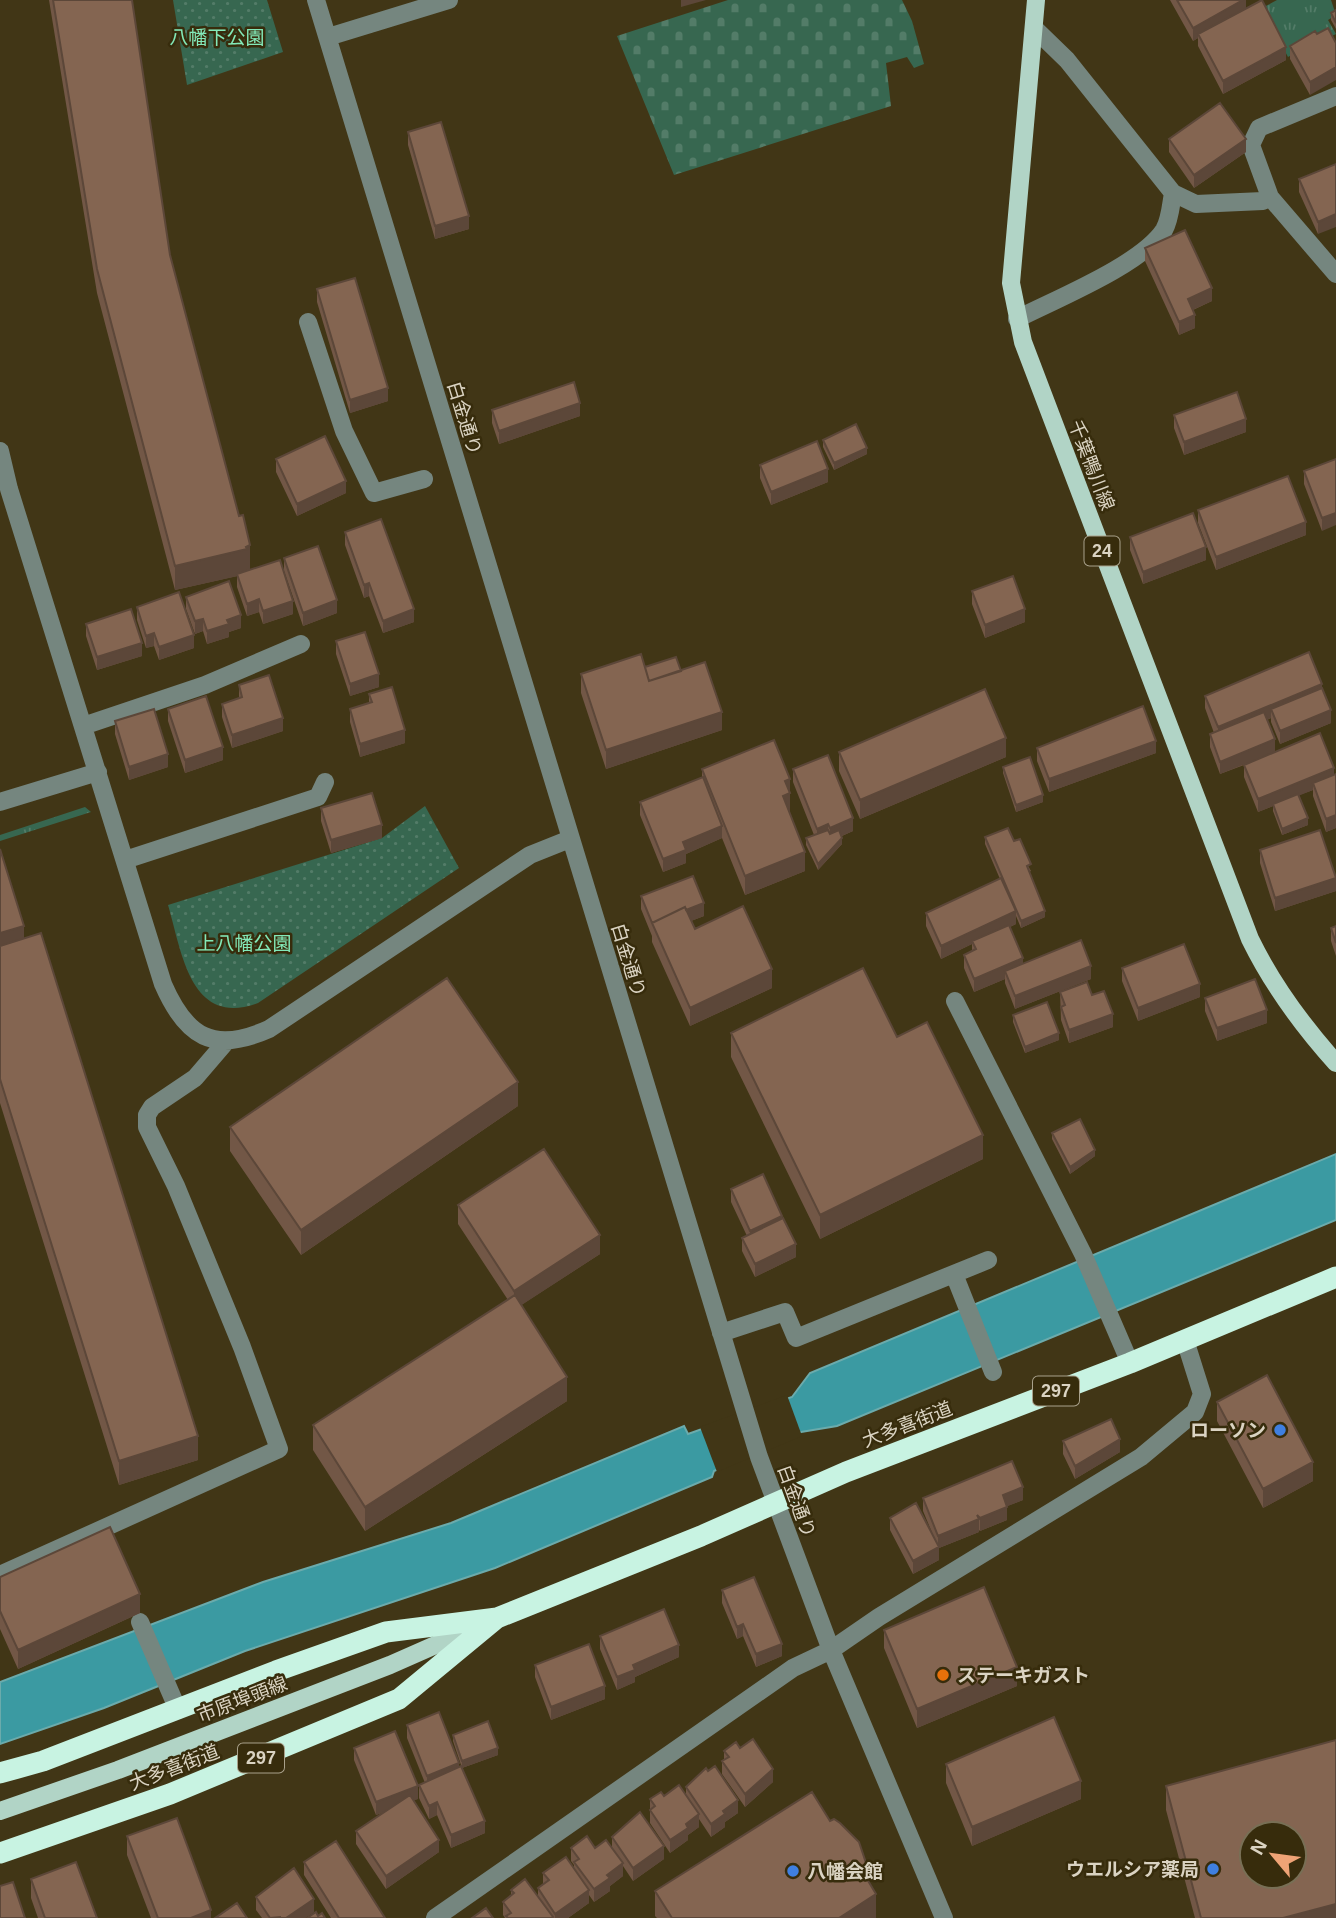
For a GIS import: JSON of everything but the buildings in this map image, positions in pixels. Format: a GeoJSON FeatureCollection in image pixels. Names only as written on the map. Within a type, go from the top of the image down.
{"type":"FeatureCollection","features":[{"type":"Feature","properties":{"kind":"highway","name":"大多喜街道"},"geometry":{"type":"LineString","coordinates":[[0,1773],[43,1761],[275,1671],[386,1632],[497,1618],[846,1472],[1130,1363],[1336,1277]]}},
{"type":"Feature","properties":{"kind":"highway","name":"大多喜街道"},"geometry":{"type":"LineString","coordinates":[[0,1853],[170,1794],[399,1699],[497,1618]]}},
{"type":"Feature","properties":{"kind":"main road","name":"千葉鴨川線"},"geometry":{"type":"LineString","coordinates":[[1036,0],[1011,283],[1017,319],[1250,939],[1271,982],[1305,1029],[1336,1063]]}},
{"type":"Feature","properties":{"kind":"main road","name":"市原埠頭線"},"geometry":{"type":"LineString","coordinates":[[0,1811],[118,1770],[390,1665],[497,1618]]}},
{"type":"Feature","properties":{"kind":"street","name":"白金通り"},"geometry":{"type":"LineString","coordinates":[[316,0],[774,1504],[831,1650],[944,1918]]}},
{"type":"Feature","properties":{"kind":"street"},"geometry":{"type":"LineString","coordinates":[[328,37],[449,0]]}},
{"type":"Feature","properties":{"kind":"street"},"geometry":{"type":"LineString","coordinates":[[1034,28],[1067,60],[1173,193],[1196,204],[1263,201],[1270,197]]}},
{"type":"Feature","properties":{"kind":"street"},"geometry":{"type":"LineString","coordinates":[[1336,96],[1259,128],[1251,145],[1270,197],[1336,274]]}},
{"type":"Feature","properties":{"kind":"street"},"geometry":{"type":"LineString","coordinates":[[1017,319],[1112,270],[1154,243],[1166,227],[1173,193]]}},
{"type":"Feature","properties":{"kind":"street"},"geometry":{"type":"LineString","coordinates":[[308,322],[344,431],[374,493],[424,479]]}},
{"type":"Feature","properties":{"kind":"street"},"geometry":{"type":"LineString","coordinates":[[0,450],[9,489],[172,1004],[187,1026],[196,1033],[225,1043],[247,1039],[268,1029],[530,855],[570,839]]}},
{"type":"Feature","properties":{"kind":"street"},"geometry":{"type":"LineString","coordinates":[[83,726],[205,685],[301,644]]}},
{"type":"Feature","properties":{"kind":"street"},"geometry":{"type":"LineString","coordinates":[[0,803],[97,772]]}},
{"type":"Feature","properties":{"kind":"street"},"geometry":{"type":"LineString","coordinates":[[125,860],[318,797],[325,782]]}},
{"type":"Feature","properties":{"kind":"street"},"geometry":{"type":"LineString","coordinates":[[955,1001],[1083,1254],[1130,1363]]}},
{"type":"Feature","properties":{"kind":"street"},"geometry":{"type":"LineString","coordinates":[[0,1575],[279,1449],[242,1348],[176,1186],[147,1127],[146,1115],[152,1107],[195,1078],[225,1043]]}},
{"type":"Feature","properties":{"kind":"street"},"geometry":{"type":"LineString","coordinates":[[720,1333],[785,1312],[796,1338],[988,1260]]}},
{"type":"Feature","properties":{"kind":"street"},"geometry":{"type":"LineString","coordinates":[[954,1274],[992,1369]]}},
{"type":"Feature","properties":{"kind":"street"},"geometry":{"type":"LineString","coordinates":[[435,1918],[793,1668],[831,1650],[879,1617],[1141,1457],[1195,1412],[1202,1394],[1185,1340]]}},
{"type":"Feature","properties":{"kind":"street"},"geometry":{"type":"LineString","coordinates":[[140,1622],[178,1710]]}},
{"type":"Feature","properties":{"kind":"green space","name":"八幡下公園"},"geometry":{"type":"Polygon","coordinates":[[[173,0],[267,0],[283,52],[187,85],[173,0]]]}},
{"type":"Feature","properties":{"kind":"green space"},"geometry":{"type":"Polygon","coordinates":[[[728,0],[902,0],[912,21],[924,64],[914,68],[907,57],[886,63],[891,106],[674,175],[617,36],[728,0]]]}},
{"type":"Feature","properties":{"kind":"green space"},"geometry":{"type":"Polygon","coordinates":[[[1277,0],[1331,0],[1336,15],[1328,20],[1336,34],[1318,43],[1316,41],[1288,57],[1262,8],[1277,0]]]}},
{"type":"Feature","properties":{"kind":"green space","name":"上八幡公園"},"geometry":{"type":"Polygon","coordinates":[[[425,806],[459,868],[258,1003],[235,1008],[217,1005],[203,995],[185,963],[168,905],[382,838],[425,806]]]}},
{"type":"Feature","properties":{"kind":"green space"},"geometry":{"type":"Polygon","coordinates":[[[85,807],[91,812],[0,841],[0,835],[85,807]]]}},
{"type":"Feature","properties":{"kind":"water"},"geometry":{"type":"Polygon","coordinates":[[[1336,1154],[1336,1220],[837,1426],[801,1432],[714,1471],[712,1477],[495,1568],[245,1651],[104,1708],[0,1744],[0,1682],[263,1582],[451,1523],[684,1426],[688,1434],[792,1397],[810,1373],[1336,1154]]]}},
{"type":"Feature","properties":{"kind":"pier"},"geometry":{"type":"Polygon","coordinates":[[[787,1395],[802,1436],[717,1472],[700,1427],[787,1395]]]}},
{"type":"Feature","properties":{"kind":"place","name":"ローソン"},"geometry":{"type":"Point","coordinates":[1280,1430]}},
{"type":"Feature","properties":{"kind":"place","name":"ステーキガスト"},"geometry":{"type":"Point","coordinates":[943,1675]}},
{"type":"Feature","properties":{"kind":"place","name":"ウエルシア薬局"},"geometry":{"type":"Point","coordinates":[1213,1869]}},
{"type":"Feature","properties":{"kind":"place","name":"八幡会館"},"geometry":{"type":"Point","coordinates":[793,1871]}}]}
